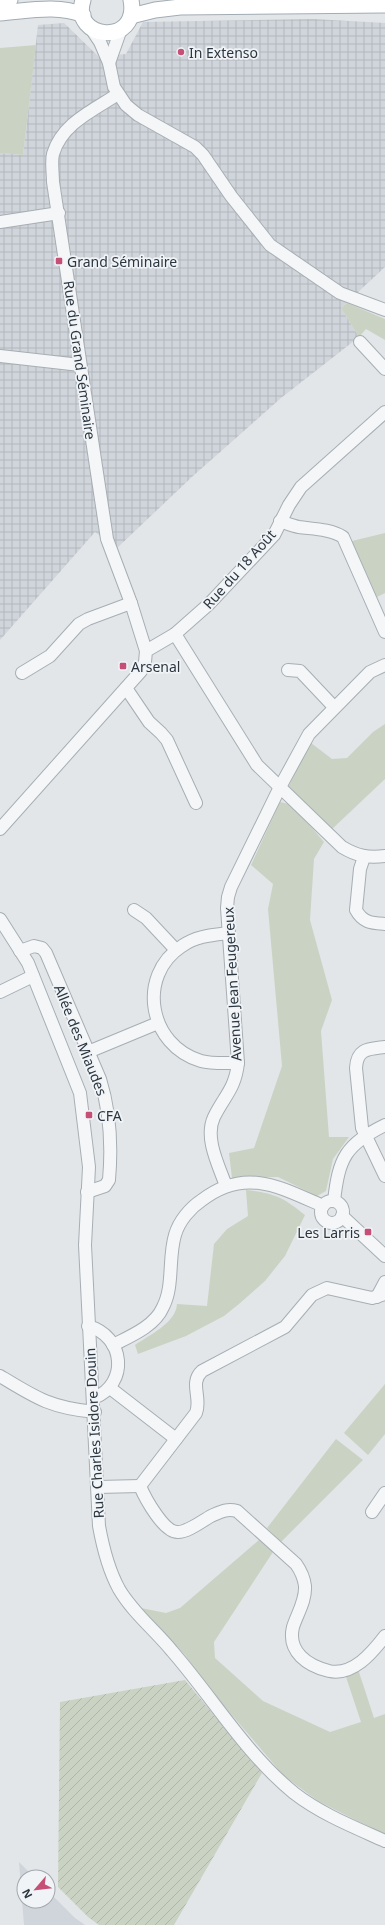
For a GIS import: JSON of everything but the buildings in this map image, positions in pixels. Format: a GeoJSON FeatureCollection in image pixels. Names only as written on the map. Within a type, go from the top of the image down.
{"type":"FeatureCollection","features":[{"type":"Feature","properties":{"kind":"main road"},"geometry":{"type":"LineString","coordinates":[[0,0],[10,0]]}},
{"type":"Feature","properties":{"kind":"main road"},"geometry":{"type":"LineString","coordinates":[[83,0],[86,21]]}},
{"type":"Feature","properties":{"kind":"main road"},"geometry":{"type":"LineString","coordinates":[[0,13],[54,9],[72,10],[105,33],[121,29],[131,16],[131,0]]}},
{"type":"Feature","properties":{"kind":"main road"},"geometry":{"type":"LineString","coordinates":[[131,16],[155,10],[180,7],[385,5]]}},
{"type":"Feature","properties":{"kind":"street"},"geometry":{"type":"LineString","coordinates":[[86,21],[100,42],[109,63],[114,87],[126,106],[138,115],[195,147],[203,155],[231,196],[270,245],[340,293],[385,310]]}},
{"type":"Feature","properties":{"kind":"street"},"geometry":{"type":"LineString","coordinates":[[109,63],[121,29]]}},
{"type":"Feature","properties":{"kind":"street","name":"Rue du Grand Séminaire"},"geometry":{"type":"LineString","coordinates":[[118,94],[75,121],[60,137],[53,155],[53,182],[59,213],[80,365],[107,539],[131,603],[146,651]]}},
{"type":"Feature","properties":{"kind":"street"},"geometry":{"type":"LineString","coordinates":[[0,222],[59,213]]}},
{"type":"Feature","properties":{"kind":"street"},"geometry":{"type":"LineString","coordinates":[[360,342],[385,369]]}},
{"type":"Feature","properties":{"kind":"street"},"geometry":{"type":"LineString","coordinates":[[0,356],[80,365]]}},
{"type":"Feature","properties":{"kind":"street","name":"Rue du 18 Août"},"geometry":{"type":"LineString","coordinates":[[146,651],[175,634],[209,604],[274,534],[280,521],[301,487],[385,412]]}},
{"type":"Feature","properties":{"kind":"street"},"geometry":{"type":"LineString","coordinates":[[280,521],[298,527],[308,527],[336,533],[343,537],[385,632]]}},
{"type":"Feature","properties":{"kind":"street"},"geometry":{"type":"LineString","coordinates":[[22,673],[50,656],[79,624],[88,619],[131,603]]}},
{"type":"Feature","properties":{"kind":"street"},"geometry":{"type":"LineString","coordinates":[[175,634],[257,764],[342,847],[354,854],[364,857],[385,856]]}},
{"type":"Feature","properties":{"kind":"street"},"geometry":{"type":"LineString","coordinates":[[0,829],[141,671],[145,662],[146,651]]}},
{"type":"Feature","properties":{"kind":"street","name":"Avenue Jean Feugereux"},"geometry":{"type":"LineString","coordinates":[[226,1186],[215,1154],[211,1127],[214,1118],[232,1089],[238,1063],[229,933],[228,897],[231,887],[308,734],[370,672],[385,665]]}},
{"type":"Feature","properties":{"kind":"street"},"geometry":{"type":"LineString","coordinates":[[288,670],[300,670],[334,707]]}},
{"type":"Feature","properties":{"kind":"street"},"geometry":{"type":"LineString","coordinates":[[126,688],[149,722],[167,740],[196,803]]}},
{"type":"Feature","properties":{"kind":"street"},"geometry":{"type":"LineString","coordinates":[[364,857],[360,869],[356,910],[363,920],[369,923],[385,924]]}},
{"type":"Feature","properties":{"kind":"street"},"geometry":{"type":"LineString","coordinates":[[134,910],[146,918],[176,950]]}},
{"type":"Feature","properties":{"kind":"street","name":"Rue Charles Isidore Douin"},"geometry":{"type":"LineString","coordinates":[[0,919],[20,951],[33,976],[80,1093],[89,1168],[85,1245],[88,1326],[95,1412],[99,1526],[104,1552],[112,1574],[131,1607],[173,1651],[211,1701],[272,1772],[295,1793],[326,1813],[385,1841]]}},
{"type":"Feature","properties":{"kind":"street"},"geometry":{"type":"LineString","coordinates":[[229,933],[193,940],[176,950],[165,962],[155,986],[154,1006],[158,1024],[171,1043],[189,1056],[202,1061],[238,1063]]}},
{"type":"Feature","properties":{"kind":"street","name":"Allée des Miaudes"},"geometry":{"type":"LineString","coordinates":[[20,951],[34,946],[42,948],[88,1052],[105,1095],[109,1124],[109,1180],[105,1186],[87,1192]]}},
{"type":"Feature","properties":{"kind":"street"},"geometry":{"type":"LineString","coordinates":[[0,992],[33,976]]}},
{"type":"Feature","properties":{"kind":"street"},"geometry":{"type":"LineString","coordinates":[[88,1052],[158,1024]]}},
{"type":"Feature","properties":{"kind":"street"},"geometry":{"type":"LineString","coordinates":[[385,1047],[369,1048],[361,1053],[356,1060],[362,1128],[385,1176]]}},
{"type":"Feature","properties":{"kind":"street"},"geometry":{"type":"LineString","coordinates":[[342,1216],[334,1222],[327,1221],[322,1216],[328,1204],[341,1162],[352,1145],[366,1134],[385,1125]]}},
{"type":"Feature","properties":{"kind":"street"},"geometry":{"type":"LineString","coordinates":[[113,1345],[155,1319],[165,1303],[168,1291],[170,1257],[175,1234],[184,1217],[196,1204],[211,1192],[226,1186],[245,1181],[263,1182],[328,1204],[341,1206],[342,1216],[385,1256]]}},
{"type":"Feature","properties":{"kind":"street"},"geometry":{"type":"LineString","coordinates":[[98,1487],[134,1488],[140,1486],[197,1411],[199,1406],[195,1385],[197,1376],[202,1371],[285,1327],[312,1295],[320,1290],[327,1288],[372,1298],[381,1296],[385,1282]]}},
{"type":"Feature","properties":{"kind":"street"},"geometry":{"type":"LineString","coordinates":[[88,1326],[97,1329],[113,1345],[118,1356],[118,1369],[110,1388],[102,1395],[94,1398]]}},
{"type":"Feature","properties":{"kind":"street"},"geometry":{"type":"LineString","coordinates":[[0,1376],[41,1400],[73,1410],[95,1412]]}},
{"type":"Feature","properties":{"kind":"street"},"geometry":{"type":"LineString","coordinates":[[110,1388],[176,1439]]}},
{"type":"Feature","properties":{"kind":"street"},"geometry":{"type":"LineString","coordinates":[[140,1486],[155,1512],[172,1532],[181,1532],[221,1511],[231,1509],[237,1511],[296,1564],[302,1573],[305,1587],[304,1598],[293,1628],[293,1643],[297,1654],[308,1664],[333,1672],[347,1670],[360,1663],[372,1653],[385,1636]]}},
{"type":"Feature","properties":{"kind":"street"},"geometry":{"type":"LineString","coordinates":[[372,1512],[385,1493]]}},
{"type":"Feature","properties":{"kind":"shaded area"},"geometry":{"type":"Polygon","coordinates":[[[313,19],[385,23],[385,267],[341,308],[359,337],[281,398],[193,476],[117,548],[95,532],[0,640],[0,153],[23,155],[38,25],[64,23],[99,57],[126,54],[143,22],[313,19]]]}},
{"type":"Feature","properties":{"kind":"shaded area"},"geometry":{"type":"Polygon","coordinates":[[[19,1862],[26,1869],[20,1869],[19,1862]]]}},
{"type":"Feature","properties":{"kind":"shaded area"},"geometry":{"type":"Polygon","coordinates":[[[56,1899],[75,1918],[85,1925],[24,1925],[23,1909],[56,1909],[56,1899]]]}},
{"type":"Feature","properties":{"kind":"green space"},"geometry":{"type":"Polygon","coordinates":[[[36,45],[23,155],[0,153],[0,48],[36,45]]]}},
{"type":"Feature","properties":{"kind":"green space"},"geometry":{"type":"Polygon","coordinates":[[[347,303],[385,319],[385,340],[366,329],[359,337],[341,308],[347,303]]]}},
{"type":"Feature","properties":{"kind":"green space"},"geometry":{"type":"Polygon","coordinates":[[[385,533],[385,593],[377,597],[352,541],[385,533]]]}},
{"type":"Feature","properties":{"kind":"green space"},"geometry":{"type":"Polygon","coordinates":[[[385,724],[385,779],[330,831],[287,789],[311,743],[332,759],[347,758],[373,732],[385,724]]]}},
{"type":"Feature","properties":{"kind":"green space"},"geometry":{"type":"Polygon","coordinates":[[[280,802],[293,805],[324,842],[314,859],[310,920],[332,1000],[321,1031],[329,1137],[349,1137],[333,1159],[326,1191],[317,1196],[278,1177],[232,1178],[229,1153],[254,1148],[282,1066],[268,909],[273,884],[251,865],[280,802]]]}},
{"type":"Feature","properties":{"kind":"green space"},"geometry":{"type":"Polygon","coordinates":[[[246,1190],[271,1194],[284,1200],[305,1215],[285,1256],[265,1281],[224,1316],[186,1336],[138,1354],[135,1345],[167,1323],[172,1317],[177,1304],[207,1306],[214,1244],[227,1229],[248,1216],[246,1190]]]}},
{"type":"Feature","properties":{"kind":"green space"},"geometry":{"type":"Polygon","coordinates":[[[385,1384],[385,1434],[368,1455],[344,1433],[385,1384]]]}},
{"type":"Feature","properties":{"kind":"green space"},"geometry":{"type":"Polygon","coordinates":[[[336,1439],[363,1460],[281,1542],[267,1528],[336,1439]]]}},
{"type":"Feature","properties":{"kind":"green space"},"geometry":{"type":"Polygon","coordinates":[[[259,1540],[273,1552],[214,1642],[215,1658],[263,1701],[330,1732],[361,1722],[345,1674],[358,1669],[374,1718],[385,1714],[385,1835],[318,1801],[284,1776],[207,1686],[185,1655],[141,1608],[166,1613],[180,1608],[259,1540]]]}},
{"type":"Feature","properties":{"kind":"green space"},"geometry":{"type":"Polygon","coordinates":[[[185,1680],[262,1773],[174,1925],[99,1925],[88,1917],[58,1887],[60,1702],[185,1680]]]}},
{"type":"Feature","properties":{"kind":"place","name":"In Extenso"},"geometry":{"type":"Point","coordinates":[181,52]}},
{"type":"Feature","properties":{"kind":"place","name":"Grand Séminaire"},"geometry":{"type":"Point","coordinates":[59,261]}},
{"type":"Feature","properties":{"kind":"place","name":"Arsenal"},"geometry":{"type":"Point","coordinates":[123,666]}},
{"type":"Feature","properties":{"kind":"place","name":"CFA"},"geometry":{"type":"Point","coordinates":[89,1115]}},
{"type":"Feature","properties":{"kind":"place","name":"Les Larris"},"geometry":{"type":"Point","coordinates":[368,1232]}}]}
